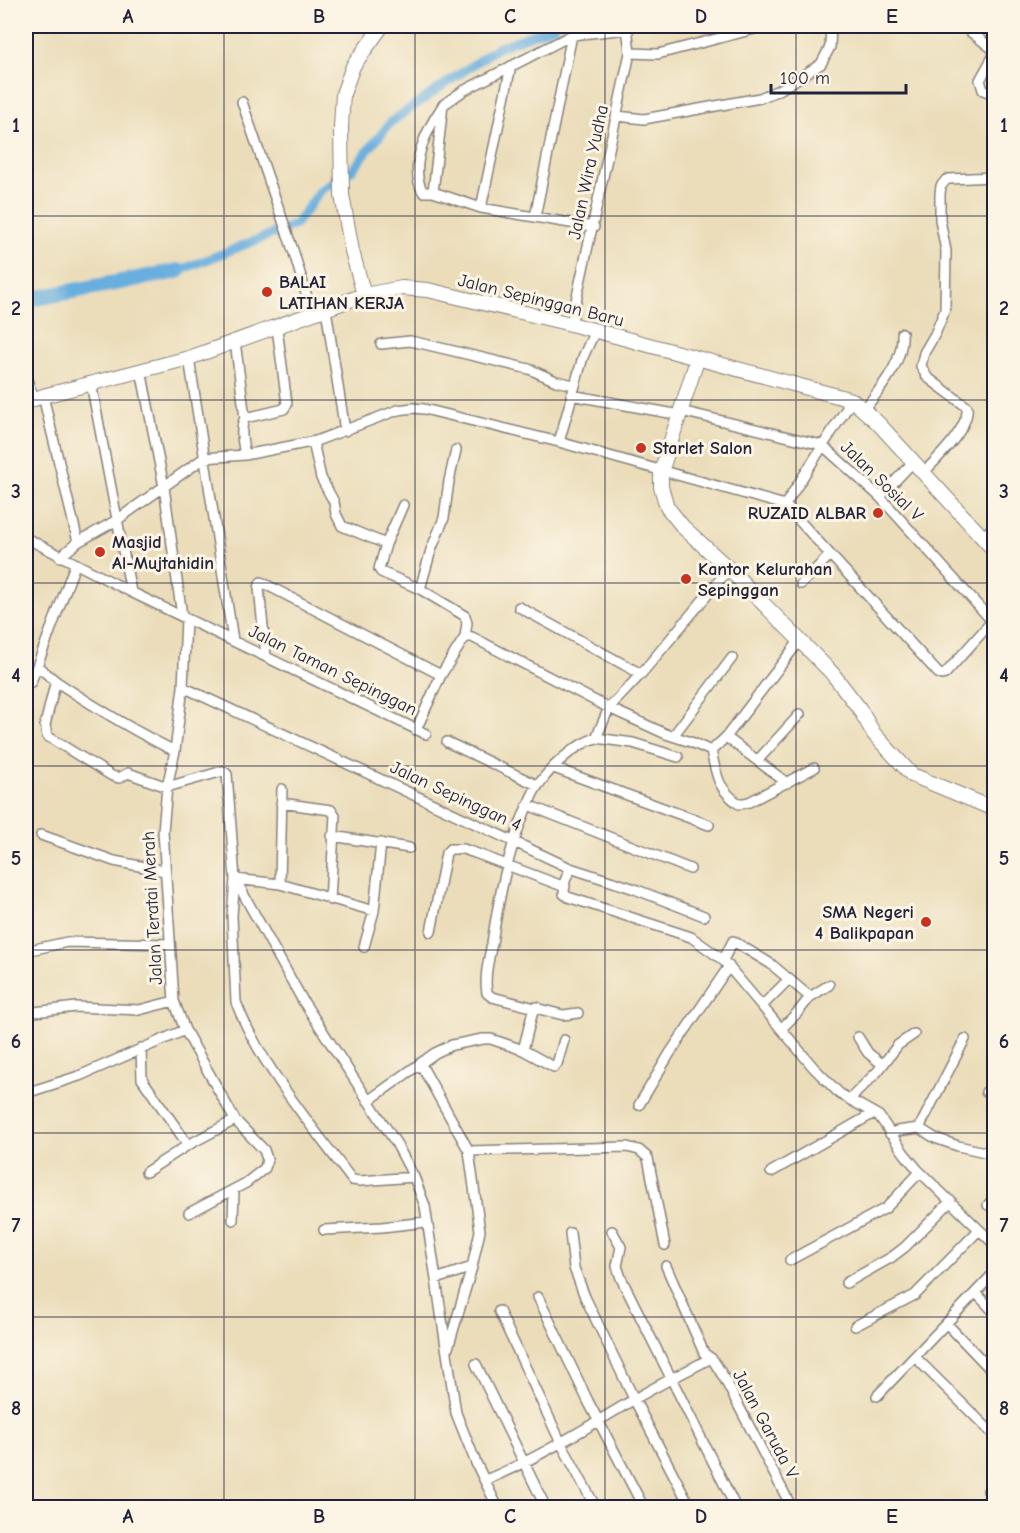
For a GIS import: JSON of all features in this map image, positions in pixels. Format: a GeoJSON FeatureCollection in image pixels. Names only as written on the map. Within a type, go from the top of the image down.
{"type":"FeatureCollection","features":[{"type":"Feature","properties":{"kind":"street"},"geometry":{"type":"LineString","coordinates":[[364,295],[352,251],[342,195],[342,116],[346,84],[353,66],[382,26]]}},
{"type":"Feature","properties":{"kind":"street"},"geometry":{"type":"LineString","coordinates":[[630,53],[658,54],[766,26]]}},
{"type":"Feature","properties":{"kind":"street"},"geometry":{"type":"LineString","coordinates":[[617,116],[644,119],[760,98],[770,94],[821,64],[830,48],[831,26]]}},
{"type":"Feature","properties":{"kind":"street"},"geometry":{"type":"LineString","coordinates":[[963,26],[994,50]]}},
{"type":"Feature","properties":{"kind":"street"},"geometry":{"type":"LineString","coordinates":[[594,226],[481,208],[433,192],[423,192],[418,184],[419,158],[427,130],[443,105],[463,91],[572,35],[628,27]]}},
{"type":"Feature","properties":{"kind":"street","name":"Jalan Wira Yudha"},"geometry":{"type":"LineString","coordinates":[[571,324],[630,53],[628,27]]}},
{"type":"Feature","properties":{"kind":"street"},"geometry":{"type":"LineString","coordinates":[[535,217],[572,35]]}},
{"type":"Feature","properties":{"kind":"street"},"geometry":{"type":"LineString","coordinates":[[994,55],[980,80],[984,90],[994,94]]}},
{"type":"Feature","properties":{"kind":"street"},"geometry":{"type":"LineString","coordinates":[[481,208],[511,66]]}},
{"type":"Feature","properties":{"kind":"street"},"geometry":{"type":"LineString","coordinates":[[242,102],[294,253],[312,314]]}},
{"type":"Feature","properties":{"kind":"street"},"geometry":{"type":"LineString","coordinates":[[433,192],[443,105]]}},
{"type":"Feature","properties":{"kind":"street"},"geometry":{"type":"LineString","coordinates":[[924,472],[950,446],[968,413],[967,407],[927,376],[921,366],[924,352],[941,323],[945,310],[946,267],[940,220],[941,186],[945,180],[949,179],[994,177]]}},
{"type":"Feature","properties":{"kind":"street","name":"Jalan Sepinggan Baru"},"geometry":{"type":"LineString","coordinates":[[34,399],[189,358],[364,295],[402,288],[428,290],[571,324],[697,360],[852,400],[914,461],[994,550]]}},
{"type":"Feature","properties":{"kind":"street"},"geometry":{"type":"LineString","coordinates":[[326,309],[345,431]]}},
{"type":"Feature","properties":{"kind":"street"},"geometry":{"type":"LineString","coordinates":[[245,418],[284,409],[287,404],[277,328]]}},
{"type":"Feature","properties":{"kind":"street"},"geometry":{"type":"LineString","coordinates":[[559,442],[572,390],[595,331]]}},
{"type":"Feature","properties":{"kind":"street"},"geometry":{"type":"LineString","coordinates":[[864,410],[896,364],[901,352],[902,333]]}},
{"type":"Feature","properties":{"kind":"street"},"geometry":{"type":"LineString","coordinates":[[235,341],[245,418],[242,423],[245,455]]}},
{"type":"Feature","properties":{"kind":"street","name":"Jalan Sosial V"},"geometry":{"type":"LineString","coordinates":[[381,344],[410,341],[424,344],[529,369],[572,390],[822,445],[880,497],[993,620]]}},
{"type":"Feature","properties":{"kind":"street"},"geometry":{"type":"LineString","coordinates":[[189,358],[233,640]]}},
{"type":"Feature","properties":{"kind":"street"},"geometry":{"type":"LineString","coordinates":[[697,360],[661,472],[661,487],[666,507],[683,527],[729,569],[839,682],[859,708],[873,734],[912,775],[994,809]]}},
{"type":"Feature","properties":{"kind":"street","name":"Jalan Teratai Merah"},"geometry":{"type":"LineString","coordinates":[[141,370],[164,487],[184,617],[183,687],[175,751],[167,787],[163,831],[174,1001],[185,1030],[235,1120],[264,1150],[267,1159],[265,1168],[234,1191]]}},
{"type":"Feature","properties":{"kind":"street"},"geometry":{"type":"LineString","coordinates":[[26,377],[78,543]]}},
{"type":"Feature","properties":{"kind":"street"},"geometry":{"type":"LineString","coordinates":[[91,383],[131,592]]}},
{"type":"Feature","properties":{"kind":"street"},"geometry":{"type":"LineString","coordinates":[[784,505],[852,400]]}},
{"type":"Feature","properties":{"kind":"street"},"geometry":{"type":"LineString","coordinates":[[60,557],[78,543],[117,520],[204,458],[245,455],[313,442],[398,410],[413,408],[559,442],[784,505],[942,675],[993,620]]}},
{"type":"Feature","properties":{"kind":"street"},"geometry":{"type":"LineString","coordinates":[[313,442],[321,478],[334,502],[336,514],[342,526],[387,544]]}},
{"type":"Feature","properties":{"kind":"street"},"geometry":{"type":"LineString","coordinates":[[420,589],[431,550],[444,518],[456,450]]}},
{"type":"Feature","properties":{"kind":"street"},"geometry":{"type":"LineString","coordinates":[[880,497],[914,461]]}},
{"type":"Feature","properties":{"kind":"street"},"geometry":{"type":"LineString","coordinates":[[403,504],[387,544],[379,569],[381,572],[420,589],[465,616],[465,637],[472,637],[609,708],[711,751]]}},
{"type":"Feature","properties":{"kind":"street"},"geometry":{"type":"LineString","coordinates":[[982,538],[994,526]]}},
{"type":"Feature","properties":{"kind":"street","name":"Jalan Taman Sepinggan"},"geometry":{"type":"LineString","coordinates":[[26,538],[75,565],[416,730],[441,675],[465,637]]}},
{"type":"Feature","properties":{"kind":"street"},"geometry":{"type":"LineString","coordinates":[[801,584],[830,555]]}},
{"type":"Feature","properties":{"kind":"street"},"geometry":{"type":"LineString","coordinates":[[26,682],[33,680],[75,565]]}},
{"type":"Feature","properties":{"kind":"street"},"geometry":{"type":"LineString","coordinates":[[597,737],[609,708],[641,674],[729,569]]}},
{"type":"Feature","properties":{"kind":"street"},"geometry":{"type":"LineString","coordinates":[[266,656],[259,588],[261,582],[441,675]]}},
{"type":"Feature","properties":{"kind":"street"},"geometry":{"type":"LineString","coordinates":[[519,607],[641,674]]}},
{"type":"Feature","properties":{"kind":"street"},"geometry":{"type":"LineString","coordinates":[[711,751],[726,737],[800,640]]}},
{"type":"Feature","properties":{"kind":"street"},"geometry":{"type":"LineString","coordinates":[[673,736],[732,658]]}},
{"type":"Feature","properties":{"kind":"street"},"geometry":{"type":"LineString","coordinates":[[37,666],[107,715],[175,751]]}},
{"type":"Feature","properties":{"kind":"street"},"geometry":{"type":"LineString","coordinates":[[57,682],[45,725],[47,736],[112,776],[119,778],[128,773],[167,787],[226,772],[235,879],[232,916],[236,1002],[241,1016],[262,1054],[304,1118],[352,1180],[360,1182],[414,1177]]}},
{"type":"Feature","properties":{"kind":"street","name":"Jalan Sepinggan 4"},"geometry":{"type":"LineString","coordinates":[[183,687],[570,868],[632,888],[704,916]]}},
{"type":"Feature","properties":{"kind":"street"},"geometry":{"type":"LineString","coordinates":[[758,760],[800,714]]}},
{"type":"Feature","properties":{"kind":"street"},"geometry":{"type":"LineString","coordinates":[[416,730],[426,734]]}},
{"type":"Feature","properties":{"kind":"street"},"geometry":{"type":"LineString","coordinates":[[578,1013],[563,1016],[537,1007],[492,997],[487,993],[486,974],[497,911],[507,866],[528,804],[537,785],[554,768],[583,742],[597,737],[633,743],[678,757]]}},
{"type":"Feature","properties":{"kind":"street"},"geometry":{"type":"LineString","coordinates":[[726,737],[788,783]]}},
{"type":"Feature","properties":{"kind":"street"},"geometry":{"type":"LineString","coordinates":[[447,742],[537,785]]}},
{"type":"Feature","properties":{"kind":"street"},"geometry":{"type":"LineString","coordinates":[[711,751],[718,783],[727,795],[739,804],[749,802],[814,768]]}},
{"type":"Feature","properties":{"kind":"street"},"geometry":{"type":"LineString","coordinates":[[554,768],[709,825]]}},
{"type":"Feature","properties":{"kind":"street"},"geometry":{"type":"LineString","coordinates":[[280,884],[282,789]]}},
{"type":"Feature","properties":{"kind":"street"},"geometry":{"type":"LineString","coordinates":[[281,803],[331,810],[334,815],[330,900]]}},
{"type":"Feature","properties":{"kind":"street"},"geometry":{"type":"LineString","coordinates":[[528,804],[690,869]]}},
{"type":"Feature","properties":{"kind":"street"},"geometry":{"type":"LineString","coordinates":[[41,835],[114,861],[165,871]]}},
{"type":"Feature","properties":{"kind":"street"},"geometry":{"type":"LineString","coordinates":[[332,836],[409,848]]}},
{"type":"Feature","properties":{"kind":"street"},"geometry":{"type":"LineString","coordinates":[[364,947],[374,911],[381,843]]}},
{"type":"Feature","properties":{"kind":"street"},"geometry":{"type":"LineString","coordinates":[[431,932],[446,853],[450,849],[463,849],[565,887]]}},
{"type":"Feature","properties":{"kind":"street"},"geometry":{"type":"LineString","coordinates":[[570,868],[564,881],[564,894],[568,897],[691,937],[726,963],[800,1053],[833,1088],[874,1113],[894,1133],[920,1172],[994,1244]]}},
{"type":"Feature","properties":{"kind":"street"},"geometry":{"type":"LineString","coordinates":[[235,879],[280,884],[374,911]]}},
{"type":"Feature","properties":{"kind":"street"},"geometry":{"type":"LineString","coordinates":[[235,879],[303,1001],[396,1143],[414,1177],[425,1206],[456,1413],[476,1463],[498,1508]]}},
{"type":"Feature","properties":{"kind":"street"},"geometry":{"type":"LineString","coordinates":[[639,1105],[726,963],[733,941],[771,964],[810,996]]}},
{"type":"Feature","properties":{"kind":"street"},"geometry":{"type":"LineString","coordinates":[[26,951],[67,942],[170,944]]}},
{"type":"Feature","properties":{"kind":"street"},"geometry":{"type":"LineString","coordinates":[[762,1006],[789,979]]}},
{"type":"Feature","properties":{"kind":"street"},"geometry":{"type":"LineString","coordinates":[[781,1029],[810,996],[829,985]]}},
{"type":"Feature","properties":{"kind":"street"},"geometry":{"type":"LineString","coordinates":[[26,1013],[76,1007],[139,1010],[174,1001]]}},
{"type":"Feature","properties":{"kind":"street"},"geometry":{"type":"LineString","coordinates":[[523,1050],[533,1011],[537,1007]]}},
{"type":"Feature","properties":{"kind":"street"},"geometry":{"type":"LineString","coordinates":[[26,1093],[79,1076],[185,1030]]}},
{"type":"Feature","properties":{"kind":"street"},"geometry":{"type":"LineString","coordinates":[[850,1099],[898,1045],[914,1034]]}},
{"type":"Feature","properties":{"kind":"street"},"geometry":{"type":"LineString","coordinates":[[858,1037],[880,1067]]}},
{"type":"Feature","properties":{"kind":"street"},"geometry":{"type":"LineString","coordinates":[[368,1101],[420,1063],[452,1045],[491,1039],[523,1050],[555,1067],[564,1040]]}},
{"type":"Feature","properties":{"kind":"street"},"geometry":{"type":"LineString","coordinates":[[918,1128],[965,1039]]}},
{"type":"Feature","properties":{"kind":"street"},"geometry":{"type":"LineString","coordinates":[[141,1048],[142,1079],[188,1145]]}},
{"type":"Feature","properties":{"kind":"street"},"geometry":{"type":"LineString","coordinates":[[420,1063],[469,1151],[480,1231],[472,1267],[446,1351]]}},
{"type":"Feature","properties":{"kind":"street"},"geometry":{"type":"LineString","coordinates":[[771,1172],[874,1113]]}},
{"type":"Feature","properties":{"kind":"street"},"geometry":{"type":"LineString","coordinates":[[146,1172],[188,1145],[235,1120]]}},
{"type":"Feature","properties":{"kind":"street"},"geometry":{"type":"LineString","coordinates":[[894,1133],[918,1128],[935,1138],[958,1146],[994,1154]]}},
{"type":"Feature","properties":{"kind":"street"},"geometry":{"type":"LineString","coordinates":[[469,1151],[627,1147],[639,1150],[648,1158],[665,1245]]}},
{"type":"Feature","properties":{"kind":"street"},"geometry":{"type":"LineString","coordinates":[[790,1260],[886,1208],[920,1172]]}},
{"type":"Feature","properties":{"kind":"street"},"geometry":{"type":"LineString","coordinates":[[189,1213],[234,1191],[233,1220]]}},
{"type":"Feature","properties":{"kind":"street"},"geometry":{"type":"LineString","coordinates":[[846,1283],[905,1247],[951,1201]]}},
{"type":"Feature","properties":{"kind":"street"},"geometry":{"type":"LineString","coordinates":[[324,1230],[426,1222]]}},
{"type":"Feature","properties":{"kind":"street"},"geometry":{"type":"LineString","coordinates":[[855,1326],[915,1295],[979,1230]]}},
{"type":"Feature","properties":{"kind":"street"},"geometry":{"type":"LineString","coordinates":[[612,1231],[621,1247],[617,1262],[618,1270],[670,1379],[736,1508]]}},
{"type":"Feature","properties":{"kind":"street"},"geometry":{"type":"LineString","coordinates":[[570,1233],[571,1252],[577,1279],[634,1399],[691,1508]]}},
{"type":"Feature","properties":{"kind":"street","name":"Jalan Garuda V"},"geometry":{"type":"LineString","coordinates":[[666,1266],[704,1353],[711,1358],[723,1376],[792,1508]]}},
{"type":"Feature","properties":{"kind":"street"},"geometry":{"type":"LineString","coordinates":[[436,1279],[472,1267]]}},
{"type":"Feature","properties":{"kind":"street"},"geometry":{"type":"LineString","coordinates":[[877,1396],[948,1324],[994,1273]]}},
{"type":"Feature","properties":{"kind":"street"},"geometry":{"type":"LineString","coordinates":[[976,1294],[994,1312]]}},
{"type":"Feature","properties":{"kind":"street"},"geometry":{"type":"LineString","coordinates":[[538,1297],[570,1365],[644,1508]]}},
{"type":"Feature","properties":{"kind":"street"},"geometry":{"type":"LineString","coordinates":[[499,1311],[561,1443],[596,1508]]}},
{"type":"Feature","properties":{"kind":"street"},"geometry":{"type":"LineString","coordinates":[[948,1324],[994,1372]]}},
{"type":"Feature","properties":{"kind":"street"},"geometry":{"type":"LineString","coordinates":[[915,1357],[994,1435]]}},
{"type":"Feature","properties":{"kind":"street"},"geometry":{"type":"LineString","coordinates":[[486,1480],[561,1443],[634,1399],[711,1358]]}},
{"type":"Feature","properties":{"kind":"street"},"geometry":{"type":"LineString","coordinates":[[476,1364],[546,1508]]}},
{"type":"Feature","properties":{"kind":"street"},"geometry":{"type":"LineString","coordinates":[[994,1484],[988,1491],[994,1499]]}},
{"type":"Feature","properties":{"kind":"waterway"},"geometry":{"type":"LineString","coordinates":[[178,271],[295,225],[321,190],[352,170],[391,122],[497,48],[555,26]]}},
{"type":"Feature","properties":{"kind":"waterway"},"geometry":{"type":"LineString","coordinates":[[26,300],[178,271]]}},
{"type":"Feature","properties":{"kind":"place","name":"BALAI LATIHAN KERJA"},"geometry":{"type":"Point","coordinates":[267,292]}},
{"type":"Feature","properties":{"kind":"place","name":"Starlet Salon"},"geometry":{"type":"Point","coordinates":[641,448]}},
{"type":"Feature","properties":{"kind":"place","name":"RUZAID ALBAR"},"geometry":{"type":"Point","coordinates":[878,513]}},
{"type":"Feature","properties":{"kind":"place","name":"Masjid Al-Mujtahidin"},"geometry":{"type":"Point","coordinates":[100,552]}},
{"type":"Feature","properties":{"kind":"place","name":"Kantor Kelurahan Sepinggan"},"geometry":{"type":"Point","coordinates":[686,579]}},
{"type":"Feature","properties":{"kind":"place","name":"SMA Negeri 4 Balikpapan"},"geometry":{"type":"Point","coordinates":[926,922]}}]}
